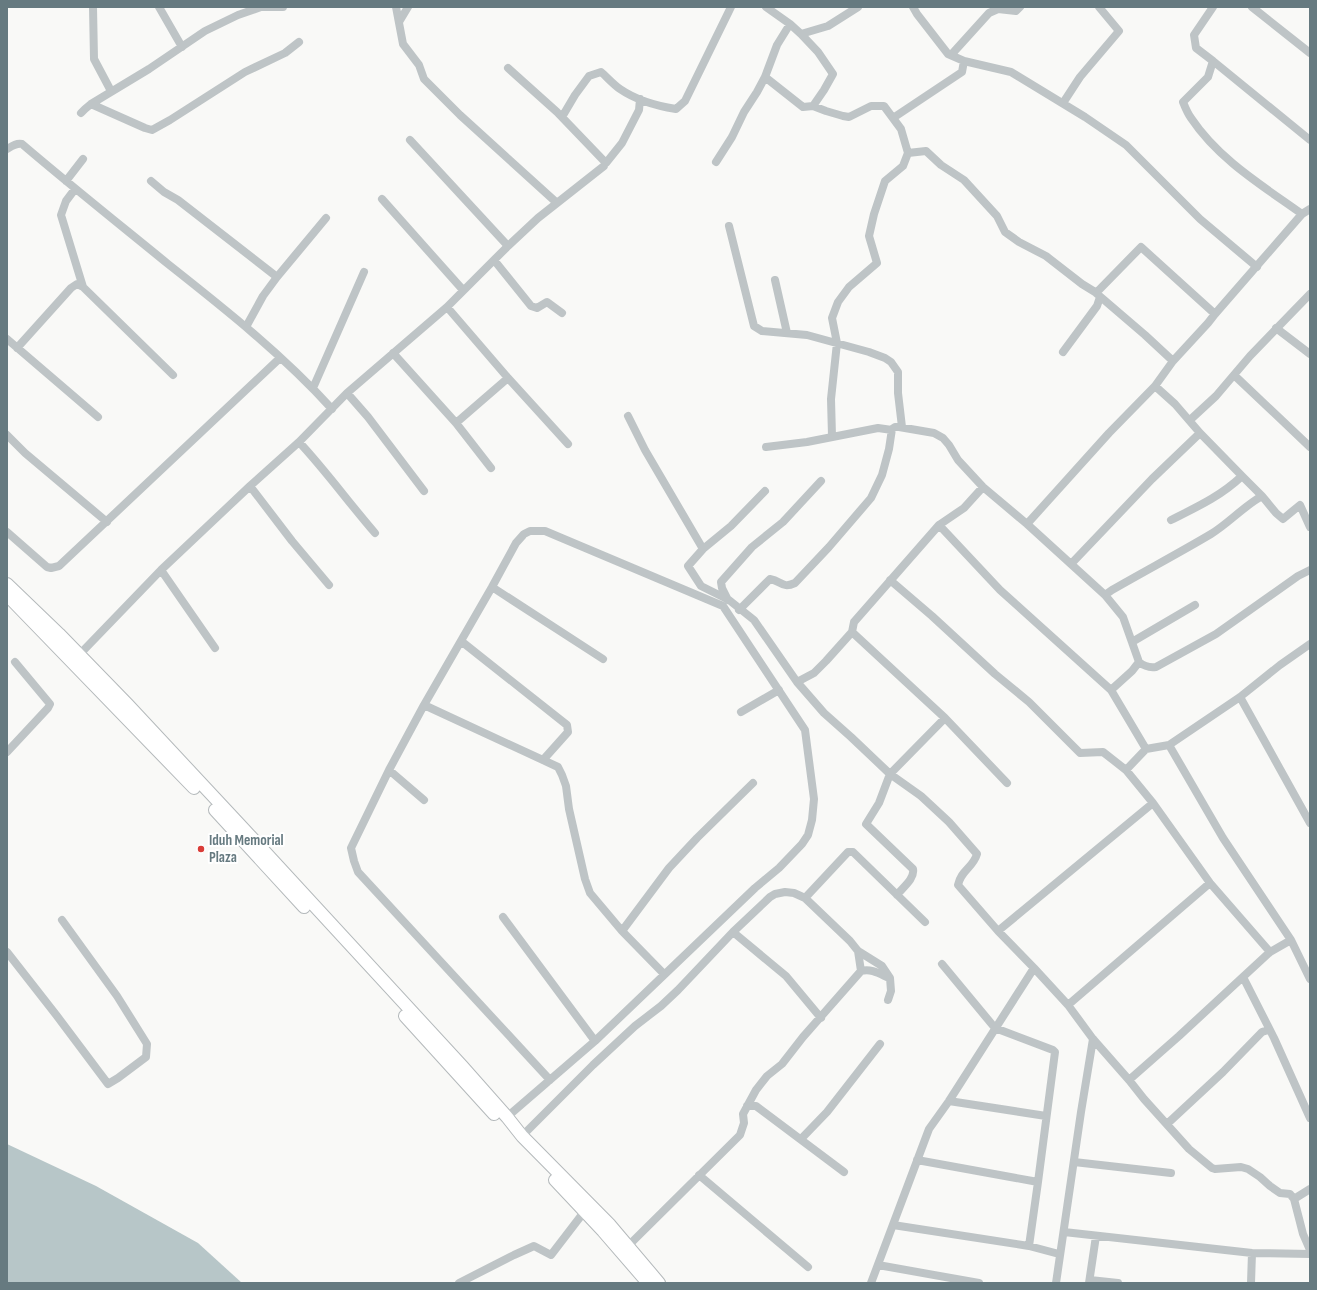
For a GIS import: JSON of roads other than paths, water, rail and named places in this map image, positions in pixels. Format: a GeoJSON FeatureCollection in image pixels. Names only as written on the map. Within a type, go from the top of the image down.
{"type":"FeatureCollection","features":[{"type":"Feature","properties":{"kind":"highway"},"geometry":{"type":"LineString","coordinates":[[7,584],[79,655],[584,1212],[628,1246],[659,1283]]}},
{"type":"Feature","properties":{"kind":"highway"},"geometry":{"type":"LineString","coordinates":[[7,595],[237,828],[462,1066],[522,1136],[606,1228],[648,1283]]}},
{"type":"Feature","properties":{"kind":"street"},"geometry":{"type":"LineString","coordinates":[[93,7],[94,59],[111,92]]}},
{"type":"Feature","properties":{"kind":"street"},"geometry":{"type":"LineString","coordinates":[[160,7],[182,47]]}},
{"type":"Feature","properties":{"kind":"street"},"geometry":{"type":"LineString","coordinates":[[81,114],[85,108],[91,104],[132,80],[237,11],[261,7],[283,7]]}},
{"type":"Feature","properties":{"kind":"street"},"geometry":{"type":"LineString","coordinates":[[396,7],[403,44],[419,65],[424,79],[460,115],[557,203]]}},
{"type":"Feature","properties":{"kind":"street"},"geometry":{"type":"LineString","coordinates":[[399,22],[408,7]]}},
{"type":"Feature","properties":{"kind":"street"},"geometry":{"type":"LineString","coordinates":[[562,117],[588,76],[601,72],[619,89],[661,107],[676,109],[685,101],[730,7]]}},
{"type":"Feature","properties":{"kind":"street"},"geometry":{"type":"LineString","coordinates":[[766,7],[800,33],[818,52],[833,74],[813,106]]}},
{"type":"Feature","properties":{"kind":"street"},"geometry":{"type":"LineString","coordinates":[[782,36],[828,26],[858,7]]}},
{"type":"Feature","properties":{"kind":"street"},"geometry":{"type":"LineString","coordinates":[[913,7],[948,54],[964,61],[1011,72],[1063,103],[1126,145],[1200,219],[1257,267]]}},
{"type":"Feature","properties":{"kind":"street"},"geometry":{"type":"LineString","coordinates":[[951,55],[989,13],[998,8],[1016,11],[1020,7]]}},
{"type":"Feature","properties":{"kind":"street"},"geometry":{"type":"LineString","coordinates":[[1063,103],[1080,77],[1119,32],[1099,7]]}},
{"type":"Feature","properties":{"kind":"street"},"geometry":{"type":"LineString","coordinates":[[1214,7],[1194,35],[1196,48],[1310,140]]}},
{"type":"Feature","properties":{"kind":"street"},"geometry":{"type":"LineString","coordinates":[[1252,7],[1310,53]]}},
{"type":"Feature","properties":{"kind":"street"},"geometry":{"type":"LineString","coordinates":[[716,162],[757,92],[765,77],[777,44],[790,24]]}},
{"type":"Feature","properties":{"kind":"street"},"geometry":{"type":"LineString","coordinates":[[91,104],[139,126],[152,130],[245,72],[285,53],[299,42]]}},
{"type":"Feature","properties":{"kind":"street"},"geometry":{"type":"LineString","coordinates":[[893,118],[962,72],[964,61]]}},
{"type":"Feature","properties":{"kind":"street"},"geometry":{"type":"LineString","coordinates":[[1213,62],[1208,76],[1183,102],[1191,118],[1223,155],[1246,174],[1302,214]]}},
{"type":"Feature","properties":{"kind":"street"},"geometry":{"type":"LineString","coordinates":[[508,68],[562,117],[605,162]]}},
{"type":"Feature","properties":{"kind":"street"},"geometry":{"type":"LineString","coordinates":[[765,77],[802,107],[813,106],[849,117],[871,106],[884,106],[901,129],[908,153],[903,166],[885,181],[874,214],[869,236],[877,263],[849,287],[838,302],[832,318],[837,343],[831,399],[832,436]]}},
{"type":"Feature","properties":{"kind":"street"},"geometry":{"type":"LineString","coordinates":[[79,655],[161,570],[299,442],[347,393],[447,307],[508,246],[557,203],[604,166],[605,162],[606,163],[622,143],[639,110],[640,99]]}},
{"type":"Feature","properties":{"kind":"street"},"geometry":{"type":"LineString","coordinates":[[410,140],[508,246]]}},
{"type":"Feature","properties":{"kind":"street"},"geometry":{"type":"LineString","coordinates":[[7,149],[19,143],[22,144],[75,189],[231,314],[313,388],[332,408]]}},
{"type":"Feature","properties":{"kind":"street"},"geometry":{"type":"LineString","coordinates":[[908,153],[926,151],[940,165],[964,180],[997,216],[1005,232],[1019,242],[1046,256],[1097,295],[1173,362]]}},
{"type":"Feature","properties":{"kind":"street"},"geometry":{"type":"LineString","coordinates":[[66,181],[83,159]]}},
{"type":"Feature","properties":{"kind":"street"},"geometry":{"type":"LineString","coordinates":[[151,181],[164,192],[178,200],[277,277]]}},
{"type":"Feature","properties":{"kind":"street"},"geometry":{"type":"LineString","coordinates":[[75,189],[66,201],[61,215],[83,287]]}},
{"type":"Feature","properties":{"kind":"street"},"geometry":{"type":"LineString","coordinates":[[382,199],[464,290]]}},
{"type":"Feature","properties":{"kind":"street"},"geometry":{"type":"LineString","coordinates":[[1027,524],[1109,433],[1155,386],[1173,362],[1302,214],[1310,209]]}},
{"type":"Feature","properties":{"kind":"street"},"geometry":{"type":"LineString","coordinates":[[246,327],[263,296],[326,218]]}},
{"type":"Feature","properties":{"kind":"street"},"geometry":{"type":"LineString","coordinates":[[729,226],[754,326],[762,331],[807,335],[869,352],[891,362],[898,372],[898,393],[902,427]]}},
{"type":"Feature","properties":{"kind":"street"},"geometry":{"type":"LineString","coordinates":[[1063,352],[1097,306],[1096,293],[1141,247],[1215,314]]}},
{"type":"Feature","properties":{"kind":"street"},"geometry":{"type":"LineString","coordinates":[[494,260],[531,306],[537,308],[547,302],[562,313]]}},
{"type":"Feature","properties":{"kind":"street"},"geometry":{"type":"LineString","coordinates":[[313,388],[364,272]]}},
{"type":"Feature","properties":{"kind":"street"},"geometry":{"type":"LineString","coordinates":[[775,280],[787,333]]}},
{"type":"Feature","properties":{"kind":"street"},"geometry":{"type":"LineString","coordinates":[[17,348],[77,284],[83,287],[173,376]]}},
{"type":"Feature","properties":{"kind":"street"},"geometry":{"type":"LineString","coordinates":[[1190,420],[1216,396],[1250,356],[1310,294]]}},
{"type":"Feature","properties":{"kind":"street"},"geometry":{"type":"LineString","coordinates":[[447,307],[508,378],[568,444]]}},
{"type":"Feature","properties":{"kind":"street"},"geometry":{"type":"LineString","coordinates":[[1276,328],[1310,354]]}},
{"type":"Feature","properties":{"kind":"street"},"geometry":{"type":"LineString","coordinates":[[7,339],[98,417]]}},
{"type":"Feature","properties":{"kind":"street"},"geometry":{"type":"LineString","coordinates":[[393,353],[456,423],[491,468]]}},
{"type":"Feature","properties":{"kind":"street"},"geometry":{"type":"LineString","coordinates":[[7,532],[47,567],[51,568],[60,566],[154,475],[280,358]]}},
{"type":"Feature","properties":{"kind":"street"},"geometry":{"type":"LineString","coordinates":[[1234,375],[1310,447]]}},
{"type":"Feature","properties":{"kind":"street"},"geometry":{"type":"LineString","coordinates":[[456,423],[508,378]]}},
{"type":"Feature","properties":{"kind":"street"},"geometry":{"type":"LineString","coordinates":[[1155,386],[1175,404],[1200,433],[1262,496],[1276,513],[1283,518],[1300,505],[1310,527]]}},
{"type":"Feature","properties":{"kind":"street"},"geometry":{"type":"LineString","coordinates":[[347,393],[368,417],[424,491]]}},
{"type":"Feature","properties":{"kind":"street"},"geometry":{"type":"LineString","coordinates":[[628,416],[644,450],[703,549]]}},
{"type":"Feature","properties":{"kind":"street"},"geometry":{"type":"LineString","coordinates":[[766,447],[807,442],[878,428],[892,430],[895,427],[934,433],[943,438],[950,445],[958,460],[983,487],[1027,524],[1106,595],[1123,617],[1139,662],[1150,667],[1156,667],[1216,634],[1298,576],[1310,570]]}},
{"type":"Feature","properties":{"kind":"street"},"geometry":{"type":"LineString","coordinates":[[739,610],[770,579],[789,586],[795,583],[853,521],[878,487],[886,462],[892,430]]}},
{"type":"Feature","properties":{"kind":"street"},"geometry":{"type":"LineString","coordinates":[[1071,564],[1152,479],[1200,433]]}},
{"type":"Feature","properties":{"kind":"street"},"geometry":{"type":"LineString","coordinates":[[7,435],[107,522]]}},
{"type":"Feature","properties":{"kind":"street"},"geometry":{"type":"LineString","coordinates":[[299,442],[315,459],[352,507],[375,533]]}},
{"type":"Feature","properties":{"kind":"street"},"geometry":{"type":"LineString","coordinates":[[1170,520],[1207,503],[1222,493],[1242,476]]}},
{"type":"Feature","properties":{"kind":"street"},"geometry":{"type":"LineString","coordinates":[[821,481],[782,522],[752,548],[721,582],[722,588],[729,600],[739,610],[754,620],[797,682],[824,713],[890,774],[921,796],[949,822],[977,854],[975,860],[960,877],[958,886],[1068,1005],[1093,1040],[1144,1099],[1189,1149],[1212,1168],[1241,1167],[1260,1177],[1280,1193],[1290,1194],[1294,1199],[1303,1234],[1310,1250]]}},
{"type":"Feature","properties":{"kind":"street"},"geometry":{"type":"LineString","coordinates":[[250,486],[292,541],[329,585]]}},
{"type":"Feature","properties":{"kind":"street"},"geometry":{"type":"LineString","coordinates":[[797,682],[814,673],[852,632],[854,622],[939,525],[964,508],[983,487]]}},
{"type":"Feature","properties":{"kind":"street"},"geometry":{"type":"LineString","coordinates":[[729,600],[701,586],[688,566],[703,549],[731,526],[766,491]]}},
{"type":"Feature","properties":{"kind":"street"},"geometry":{"type":"LineString","coordinates":[[1106,595],[1112,590],[1211,533],[1238,515],[1253,501],[1262,496]]}},
{"type":"Feature","properties":{"kind":"street"},"geometry":{"type":"LineString","coordinates":[[939,525],[1000,590],[1111,690],[1146,749]]}},
{"type":"Feature","properties":{"kind":"street"},"geometry":{"type":"LineString","coordinates":[[507,1117],[550,1080],[595,1041],[755,888],[779,868],[802,844],[808,835],[812,820],[814,799],[805,730],[723,606],[545,531],[530,531],[524,534],[516,543],[424,705],[389,770],[351,848],[358,872],[550,1080]]}},
{"type":"Feature","properties":{"kind":"street"},"geometry":{"type":"LineString","coordinates":[[161,570],[215,648]]}},
{"type":"Feature","properties":{"kind":"street"},"geometry":{"type":"LineString","coordinates":[[890,580],[995,674],[1029,702],[1080,753],[1103,752],[1126,770],[1153,803],[1210,883],[1270,952]]}},
{"type":"Feature","properties":{"kind":"street"},"geometry":{"type":"LineString","coordinates":[[492,587],[603,659]]}},
{"type":"Feature","properties":{"kind":"street"},"geometry":{"type":"LineString","coordinates":[[1132,642],[1195,605]]}},
{"type":"Feature","properties":{"kind":"street"},"geometry":{"type":"LineString","coordinates":[[852,632],[945,718],[1007,783]]}},
{"type":"Feature","properties":{"kind":"street"},"geometry":{"type":"LineString","coordinates":[[461,641],[567,725],[568,732],[543,760]]}},
{"type":"Feature","properties":{"kind":"street"},"geometry":{"type":"LineString","coordinates":[[1126,770],[1146,749],[1169,745],[1240,697],[1280,665],[1310,644]]}},
{"type":"Feature","properties":{"kind":"street"},"geometry":{"type":"LineString","coordinates":[[7,752],[50,704],[15,662]]}},
{"type":"Feature","properties":{"kind":"street"},"geometry":{"type":"LineString","coordinates":[[1111,690],[1132,671],[1139,662]]}},
{"type":"Feature","properties":{"kind":"street"},"geometry":{"type":"LineString","coordinates":[[741,712],[779,690]]}},
{"type":"Feature","properties":{"kind":"street"},"geometry":{"type":"LineString","coordinates":[[1240,697],[1310,823]]}},
{"type":"Feature","properties":{"kind":"street"},"geometry":{"type":"LineString","coordinates":[[424,705],[558,767],[562,775],[585,879],[590,893],[622,931],[664,974]]}},
{"type":"Feature","properties":{"kind":"street"},"geometry":{"type":"LineString","coordinates":[[897,895],[910,880],[914,873],[913,869],[866,824],[879,803],[890,774],[945,718]]}},
{"type":"Feature","properties":{"kind":"street"},"geometry":{"type":"LineString","coordinates":[[1169,745],[1223,838],[1291,940],[1310,979]]}},
{"type":"Feature","properties":{"kind":"street"},"geometry":{"type":"LineString","coordinates":[[389,770],[424,800]]}},
{"type":"Feature","properties":{"kind":"street"},"geometry":{"type":"LineString","coordinates":[[622,931],[669,868],[753,783]]}},
{"type":"Feature","properties":{"kind":"street"},"geometry":{"type":"LineString","coordinates":[[998,931],[1153,803]]}},
{"type":"Feature","properties":{"kind":"street"},"geometry":{"type":"LineString","coordinates":[[805,898],[850,851],[853,852],[925,922]]}},
{"type":"Feature","properties":{"kind":"street"},"geometry":{"type":"LineString","coordinates":[[1068,1005],[1210,883]]}},
{"type":"Feature","properties":{"kind":"street"},"geometry":{"type":"LineString","coordinates":[[522,1136],[593,1065],[635,1026],[661,1006],[678,990],[733,932],[775,894],[785,892],[794,893],[805,898],[850,941],[858,951],[882,966],[890,978],[891,991],[888,1000]]}},
{"type":"Feature","properties":{"kind":"street"},"geometry":{"type":"LineString","coordinates":[[503,917],[595,1041]]}},
{"type":"Feature","properties":{"kind":"street"},"geometry":{"type":"LineString","coordinates":[[7,952],[108,1084],[146,1057],[147,1044],[117,996],[62,920]]}},
{"type":"Feature","properties":{"kind":"street"},"geometry":{"type":"LineString","coordinates":[[733,932],[786,976],[821,1018]]}},
{"type":"Feature","properties":{"kind":"street"},"geometry":{"type":"LineString","coordinates":[[1128,1080],[1270,952],[1291,940]]}},
{"type":"Feature","properties":{"kind":"street"},"geometry":{"type":"LineString","coordinates":[[858,951],[861,971]]}},
{"type":"Feature","properties":{"kind":"street"},"geometry":{"type":"LineString","coordinates":[[942,964],[995,1028],[1055,1052],[1029,1246]]}},
{"type":"Feature","properties":{"kind":"street"},"geometry":{"type":"LineString","coordinates":[[871,1283],[929,1129],[949,1101],[1034,968]]}},
{"type":"Feature","properties":{"kind":"street"},"geometry":{"type":"LineString","coordinates":[[628,1246],[740,1135],[744,1123],[743,1114],[756,1090],[767,1076],[782,1064],[803,1037],[861,971],[866,969],[872,970],[890,978]]}},
{"type":"Feature","properties":{"kind":"street"},"geometry":{"type":"LineString","coordinates":[[1243,977],[1270,1031],[1310,1118]]}},
{"type":"Feature","properties":{"kind":"street"},"geometry":{"type":"LineString","coordinates":[[1167,1124],[1223,1072],[1262,1032],[1268,1030],[1270,1031]]}},
{"type":"Feature","properties":{"kind":"street"},"geometry":{"type":"LineString","coordinates":[[1056,1283],[1059,1254],[1064,1232],[1093,1040]]}},
{"type":"Feature","properties":{"kind":"street"},"geometry":{"type":"LineString","coordinates":[[801,1139],[827,1112],[880,1044]]}},
{"type":"Feature","properties":{"kind":"street"},"geometry":{"type":"LineString","coordinates":[[949,1101],[1046,1116]]}},
{"type":"Feature","properties":{"kind":"street"},"geometry":{"type":"LineString","coordinates":[[747,1106],[756,1106],[844,1172]]}},
{"type":"Feature","properties":{"kind":"street"},"geometry":{"type":"LineString","coordinates":[[917,1160],[1038,1182]]}},
{"type":"Feature","properties":{"kind":"street"},"geometry":{"type":"LineString","coordinates":[[1074,1162],[1171,1173]]}},
{"type":"Feature","properties":{"kind":"street"},"geometry":{"type":"LineString","coordinates":[[699,1176],[808,1267]]}},
{"type":"Feature","properties":{"kind":"street"},"geometry":{"type":"LineString","coordinates":[[1294,1199],[1310,1189]]}},
{"type":"Feature","properties":{"kind":"street"},"geometry":{"type":"LineString","coordinates":[[458,1283],[534,1246],[551,1255],[584,1212]]}},
{"type":"Feature","properties":{"kind":"street"},"geometry":{"type":"LineString","coordinates":[[893,1225],[1029,1246],[1059,1254]]}},
{"type":"Feature","properties":{"kind":"street"},"geometry":{"type":"LineString","coordinates":[[1064,1232],[1252,1253],[1310,1254]]}},
{"type":"Feature","properties":{"kind":"street"},"geometry":{"type":"LineString","coordinates":[[1096,1236],[1089,1282],[1118,1283]]}},
{"type":"Feature","properties":{"kind":"street"},"geometry":{"type":"LineString","coordinates":[[1251,1283],[1252,1253]]}},
{"type":"Feature","properties":{"kind":"street"},"geometry":{"type":"LineString","coordinates":[[878,1265],[979,1283]]}},
{"type":"Feature","properties":{"kind":"place","name":"Iduh Memorial Plaza"},"geometry":{"type":"Point","coordinates":[201,849]}}]}
